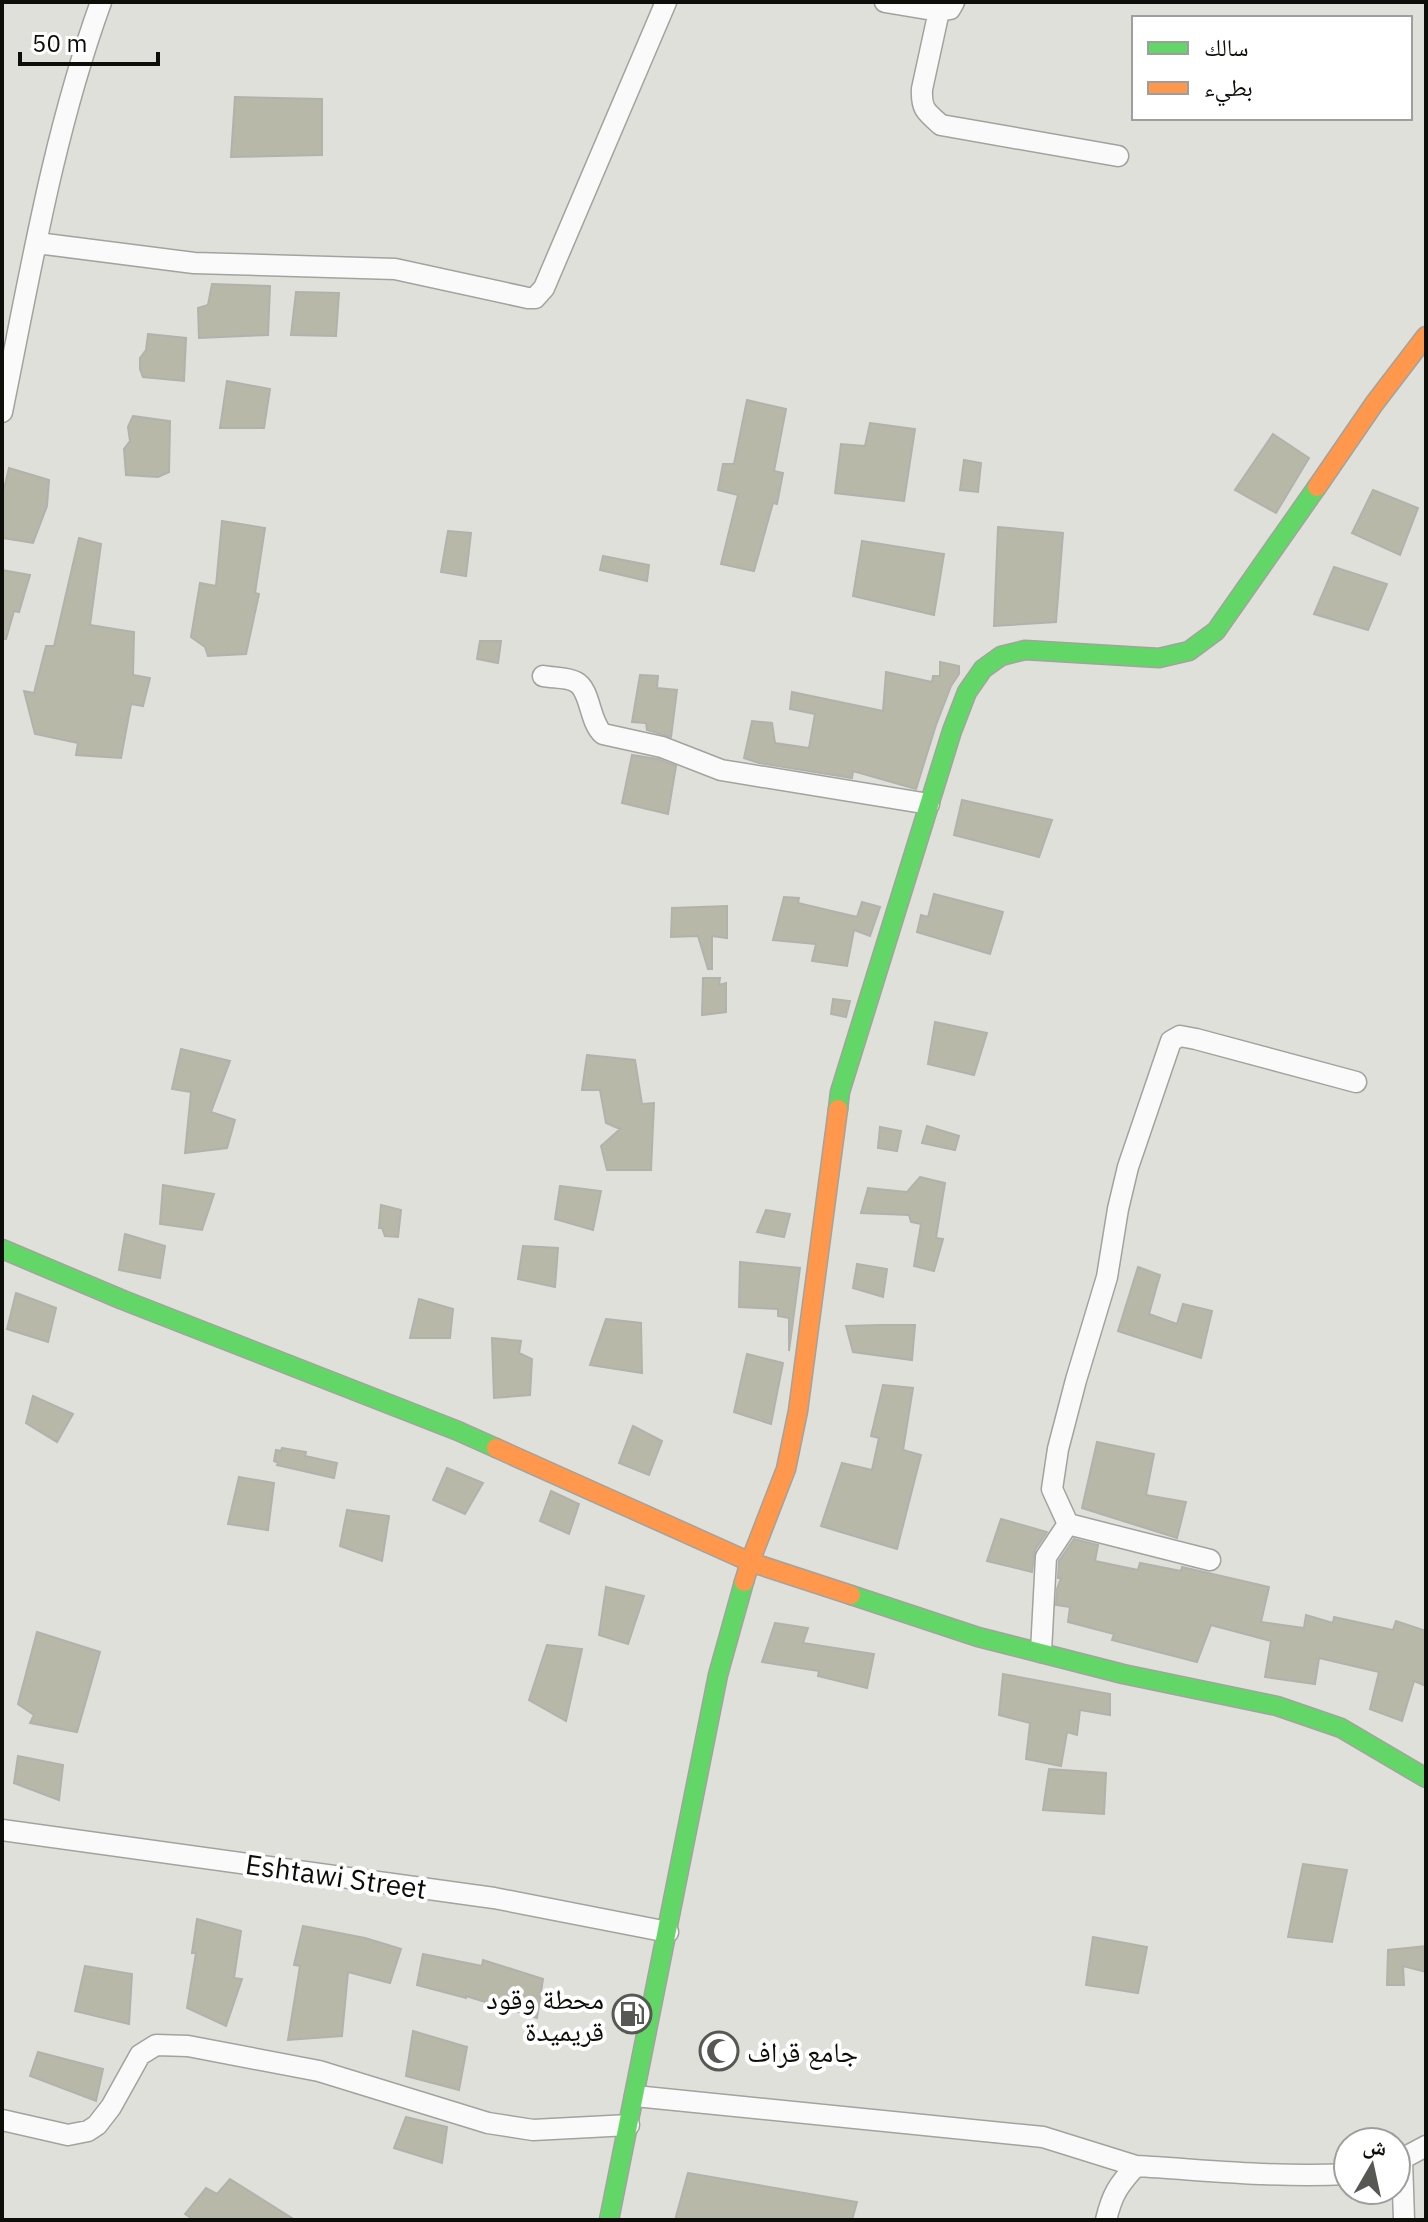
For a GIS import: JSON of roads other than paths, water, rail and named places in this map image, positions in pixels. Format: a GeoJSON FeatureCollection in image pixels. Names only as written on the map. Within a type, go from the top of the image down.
{"type":"FeatureCollection","features":[{"type":"Feature","properties":{"kind":"street"},"geometry":{"type":"LineString","coordinates":[[2,412],[48,191],[83,53],[101,2]]}},
{"type":"Feature","properties":{"kind":"street"},"geometry":{"type":"LineString","coordinates":[[37,243],[194,263],[395,269],[535,298],[544,288],[666,2]]}},
{"type":"Feature","properties":{"kind":"street"},"geometry":{"type":"LineString","coordinates":[[885,2],[947,7],[922,89],[923,106],[941,125],[1118,156]]}},
{"type":"Feature","properties":{"kind":"street"},"geometry":{"type":"LineString","coordinates":[[609,2220],[718,1675],[750,1562],[786,1469],[798,1411],[840,1092],[952,731],[967,692],[983,669],[1001,656],[1025,650],[1159,658],[1189,651],[1216,631],[1374,404],[1426,336]]}},
{"type":"Feature","properties":{"kind":"street"},"geometry":{"type":"LineString","coordinates":[[543,676],[575,681],[582,687],[596,728],[603,734],[662,747],[721,770],[929,804]]}},
{"type":"Feature","properties":{"kind":"street"},"geometry":{"type":"LineString","coordinates":[[1068,1524],[1052,1489],[1058,1449],[1107,1277],[1128,1167],[1171,1041],[1180,1036],[1196,1039],[1356,1082]]}},
{"type":"Feature","properties":{"kind":"street"},"geometry":{"type":"LineString","coordinates":[[2,1249],[123,1300],[458,1431],[750,1562],[978,1637],[1099,1668],[1277,1706],[1341,1728],[1426,1778]]}},
{"type":"Feature","properties":{"kind":"street"},"geometry":{"type":"LineString","coordinates":[[1041,1652],[1046,1557],[1068,1524]]}},
{"type":"Feature","properties":{"kind":"street"},"geometry":{"type":"LineString","coordinates":[[1068,1524],[1210,1560]]}},
{"type":"Feature","properties":{"kind":"street","name":"Eshtawi Street"},"geometry":{"type":"LineString","coordinates":[[2,1830],[494,1898],[668,1932]]}},
{"type":"Feature","properties":{"kind":"street"},"geometry":{"type":"LineString","coordinates":[[2,2120],[68,2135],[88,2131],[111,2107],[140,2055],[156,2045],[188,2046],[319,2071],[488,2123],[533,2130],[629,2125]]}},
{"type":"Feature","properties":{"kind":"street"},"geometry":{"type":"LineString","coordinates":[[635,2096],[1043,2137],[1136,2166],[1332,2175]]}},
{"type":"Feature","properties":{"kind":"street"},"geometry":{"type":"LineString","coordinates":[[1106,2220],[1119,2183],[1136,2166]]}},
{"type":"Feature","properties":{"kind":"place","name":"محطة وقود قريميدة"},"geometry":{"type":"Point","coordinates":[632,2014]}},
{"type":"Feature","properties":{"kind":"place","name":"جامع قراف"},"geometry":{"type":"Point","coordinates":[719,2051]}}]}
